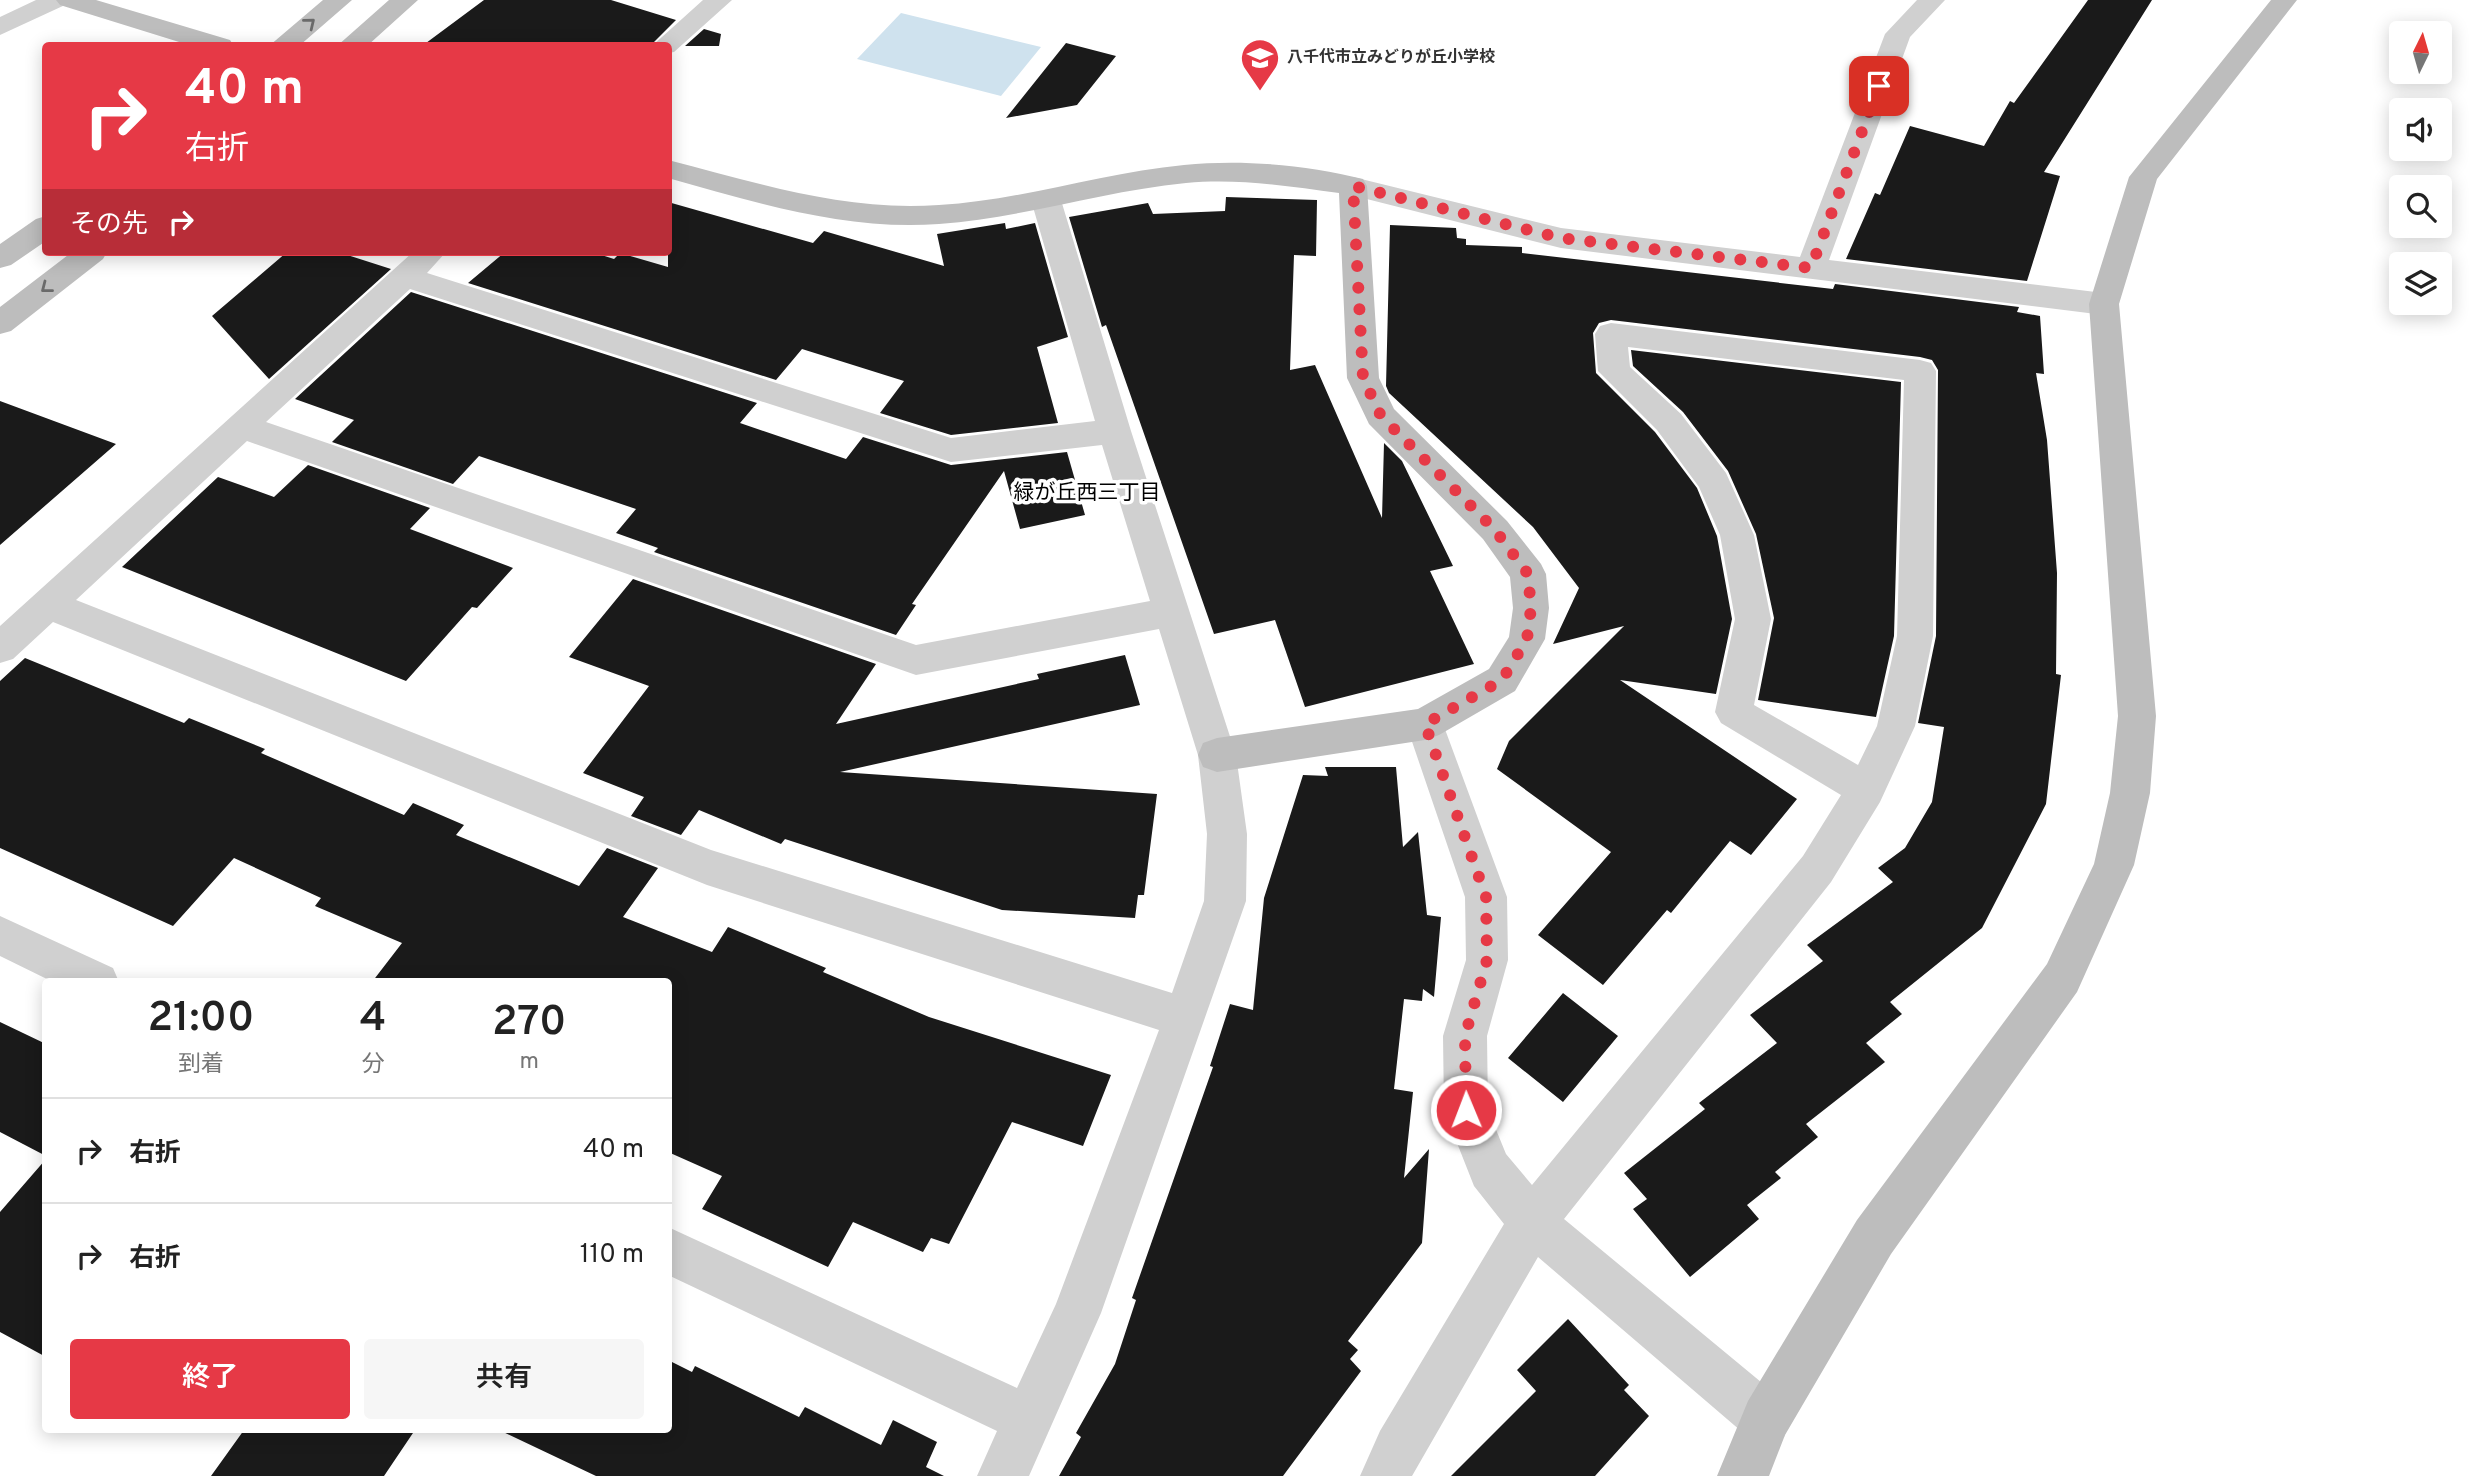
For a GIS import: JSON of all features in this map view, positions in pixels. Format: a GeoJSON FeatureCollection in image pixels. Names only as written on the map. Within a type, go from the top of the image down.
{"type":"FeatureCollection","features":[{"type":"Feature","properties":{"kind":"street"},"geometry":{"type":"LineString","coordinates":[[0,27],[56,0]]}},
{"type":"Feature","properties":{"kind":"street"},"geometry":{"type":"LineString","coordinates":[[69,0],[208,42]]}},
{"type":"Feature","properties":{"kind":"street"},"geometry":{"type":"LineString","coordinates":[[287,42],[339,0]]}},
{"type":"Feature","properties":{"kind":"street"},"geometry":{"type":"LineString","coordinates":[[354,42],[405,0]]}},
{"type":"Feature","properties":{"kind":"street"},"geometry":{"type":"LineString","coordinates":[[670,42],[719,0]]}},
{"type":"Feature","properties":{"kind":"street"},"geometry":{"type":"LineString","coordinates":[[1811,268],[1898,34],[1932,0]]}},
{"type":"Feature","properties":{"kind":"street"},"geometry":{"type":"LineString","coordinates":[[1742,1476],[1766,1419],[1874,1237],[2062,978],[2114,865],[2130,793],[2137,716],[2104,304],[2143,177],[2284,0]]}},
{"type":"Feature","properties":{"kind":"street"},"geometry":{"type":"LineString","coordinates":[[672,170],[805,207],[870,215],[939,215],[1046,200],[1098,188],[1186,174],[1278,175],[1353,186],[1561,238],[2104,304]]}},
{"type":"Feature","properties":{"kind":"street"},"geometry":{"type":"LineString","coordinates":[[1217,755],[1425,724],[1502,680],[1527,639],[1531,608],[1528,574],[1495,530],[1381,416],[1363,378],[1353,186]]}},
{"type":"Feature","properties":{"kind":"street"},"geometry":{"type":"LineString","coordinates":[[1003,1476],[1077,1313],[1225,901],[1227,834],[1217,755],[1114,431],[1046,200]]}},
{"type":"Feature","properties":{"kind":"street"},"geometry":{"type":"LineString","coordinates":[[0,258],[42,229]]}},
{"type":"Feature","properties":{"kind":"street"},"geometry":{"type":"LineString","coordinates":[[0,323],[87,256]]}},
{"type":"Feature","properties":{"kind":"street"},"geometry":{"type":"LineString","coordinates":[[0,648],[426,256]]}},
{"type":"Feature","properties":{"kind":"street"},"geometry":{"type":"LineString","coordinates":[[404,276],[951,450],[1114,431]]}},
{"type":"Feature","properties":{"kind":"street"},"geometry":{"type":"LineString","coordinates":[[1386,1476],[1398,1449],[1532,1222],[1817,869],[1866,790],[1896,726],[1915,636],[1920,371],[1611,334],[1614,371],[1669,422],[1714,482],[1737,535],[1753,619],[1734,712],[1866,790]]}},
{"type":"Feature","properties":{"kind":"street"},"geometry":{"type":"LineString","coordinates":[[240,426],[915,660],[1171,612]]}},
{"type":"Feature","properties":{"kind":"street"},"geometry":{"type":"LineString","coordinates":[[47,604],[707,867],[1185,1018]]}},
{"type":"Feature","properties":{"kind":"street"},"geometry":{"type":"LineString","coordinates":[[1425,724],[1486,897],[1487,960],[1465,1036],[1466,1110],[1490,1170],[1532,1222],[1766,1419]]}},
{"type":"Feature","properties":{"kind":"street"},"geometry":{"type":"LineString","coordinates":[[0,935],[90,978]]}},
{"type":"Feature","properties":{"kind":"street"},"geometry":{"type":"LineString","coordinates":[[672,1252],[1030,1420]]}},
{"type":"Feature","properties":{"kind":"water"},"geometry":{"type":"Polygon","coordinates":[[[901,13],[1041,47],[1001,96],[857,59],[901,13]]]}},
{"type":"Feature","properties":{"kind":"building"},"geometry":{"type":"Polygon","coordinates":[[[484,0],[611,0],[676,20],[654,42],[427,42],[484,0]]]}},
{"type":"Feature","properties":{"kind":"building"},"geometry":{"type":"Polygon","coordinates":[[[2088,0],[2152,0],[2044,172],[2060,176],[2027,281],[1846,259],[1875,193],[1880,195],[1910,126],[1984,146],[2010,101],[2014,103],[2088,0]]]}},
{"type":"Feature","properties":{"kind":"building"},"geometry":{"type":"Polygon","coordinates":[[[704,29],[721,34],[719,46],[685,46],[704,29]]]}},
{"type":"Feature","properties":{"kind":"building"},"geometry":{"type":"Polygon","coordinates":[[[1066,43],[1116,56],[1077,105],[1006,118],[1066,43]]]}},
{"type":"Feature","properties":{"kind":"building"},"geometry":{"type":"Polygon","coordinates":[[[1226,197],[1317,200],[1316,256],[1294,255],[1290,370],[1315,365],[1382,518],[1384,443],[1402,461],[1453,566],[1430,571],[1474,664],[1305,707],[1275,620],[1214,634],[1106,325],[1102,327],[1069,217],[1148,203],[1153,214],[1225,211],[1226,197]]]}},
{"type":"Feature","properties":{"kind":"building"},"geometry":{"type":"Polygon","coordinates":[[[672,203],[813,243],[824,231],[944,266],[937,234],[1005,223],[1006,229],[1035,223],[1068,337],[1037,347],[1058,423],[951,435],[880,413],[904,381],[802,349],[776,380],[468,283],[500,256],[605,256],[614,259],[617,256],[630,256],[668,267],[668,256],[672,256],[672,203]]]}},
{"type":"Feature","properties":{"kind":"building"},"geometry":{"type":"Polygon","coordinates":[[[1390,225],[1456,228],[1457,238],[1466,239],[1466,245],[1522,247],[1522,253],[1833,289],[1835,284],[2019,307],[2017,312],[2040,316],[2044,374],[2036,373],[2047,440],[2057,573],[2056,674],[2061,675],[2046,804],[1982,928],[1890,1002],[1902,1014],[1866,1043],[1885,1062],[1806,1124],[1818,1137],[1775,1172],[1781,1178],[1747,1205],[1759,1219],[1690,1277],[1633,1209],[1647,1199],[1624,1173],[1705,1109],[1699,1103],[1777,1043],[1750,1015],[1823,961],[1807,945],[1893,882],[1878,868],[1905,848],[1932,802],[1944,727],[1918,723],[1936,636],[1938,370],[1932,360],[1920,357],[1611,320],[1599,323],[1593,333],[1596,373],[1655,432],[1697,488],[1717,536],[1732,619],[1716,694],[1620,680],[1797,799],[1751,855],[1730,841],[1671,913],[1667,910],[1603,985],[1538,935],[1611,852],[1497,769],[1509,741],[1624,626],[1553,644],[1579,588],[1533,527],[1389,393],[1386,386],[1390,225]]]}},
{"type":"Feature","properties":{"kind":"building"},"geometry":{"type":"Polygon","coordinates":[[[282,256],[350,256],[391,269],[269,379],[212,316],[282,256]]]}},
{"type":"Feature","properties":{"kind":"building"},"geometry":{"type":"Polygon","coordinates":[[[411,292],[757,403],[740,423],[846,459],[863,437],[951,465],[1067,452],[1085,515],[1020,529],[1004,471],[912,604],[916,605],[896,635],[654,552],[658,548],[616,533],[636,509],[479,456],[453,484],[332,442],[354,420],[295,399],[411,292]]]}},
{"type":"Feature","properties":{"kind":"building"},"geometry":{"type":"Polygon","coordinates":[[[1631,350],[1901,382],[1894,636],[1876,717],[1758,700],[1774,618],[1756,534],[1728,471],[1683,412],[1633,366],[1631,350]]]}},
{"type":"Feature","properties":{"kind":"building"},"geometry":{"type":"Polygon","coordinates":[[[0,401],[116,444],[0,545],[0,401]]]}},
{"type":"Feature","properties":{"kind":"building"},"geometry":{"type":"Polygon","coordinates":[[[308,465],[430,508],[410,529],[513,568],[477,608],[472,607],[406,681],[122,567],[218,477],[274,497],[308,465]]]}},
{"type":"Feature","properties":{"kind":"building"},"geometry":{"type":"Polygon","coordinates":[[[633,579],[876,664],[836,724],[1039,679],[1037,674],[1125,655],[1140,705],[840,772],[1157,794],[1144,895],[1138,895],[1135,918],[1002,910],[785,839],[781,844],[699,810],[681,835],[631,816],[644,797],[583,773],[649,686],[569,657],[633,579]]]}},
{"type":"Feature","properties":{"kind":"building"},"geometry":{"type":"Polygon","coordinates":[[[25,658],[184,723],[189,718],[265,749],[261,753],[404,815],[413,803],[464,825],[456,835],[579,886],[607,848],[658,868],[623,917],[712,952],[728,927],[826,968],[823,972],[929,1017],[1111,1075],[1083,1146],[1012,1122],[949,1244],[931,1238],[923,1252],[853,1222],[828,1267],[702,1209],[722,1176],[672,1154],[672,978],[375,978],[402,943],[315,906],[321,898],[234,858],[173,926],[0,848],[0,681],[25,658]]]}},
{"type":"Feature","properties":{"kind":"building"},"geometry":{"type":"Polygon","coordinates":[[[1325,767],[1396,767],[1403,847],[1418,832],[1427,915],[1441,917],[1434,997],[1423,989],[1422,1001],[1404,999],[1394,1089],[1413,1092],[1404,1178],[1429,1149],[1422,1243],[1348,1341],[1358,1350],[1350,1359],[1361,1371],[1283,1476],[1059,1476],[1081,1437],[1076,1433],[1115,1364],[1136,1300],[1132,1298],[1213,1067],[1210,1066],[1230,1004],[1253,1010],[1264,898],[1303,775],[1328,776],[1325,767]]]}},
{"type":"Feature","properties":{"kind":"building"},"geometry":{"type":"Polygon","coordinates":[[[1563,993],[1618,1036],[1563,1102],[1508,1058],[1563,993]]]}},
{"type":"Feature","properties":{"kind":"building"},"geometry":{"type":"Polygon","coordinates":[[[0,1022],[42,1042],[42,1154],[0,1132],[0,1022]]]}},
{"type":"Feature","properties":{"kind":"building"},"geometry":{"type":"Polygon","coordinates":[[[42,1164],[42,1355],[0,1332],[0,1212],[42,1164]]]}},
{"type":"Feature","properties":{"kind":"building"},"geometry":{"type":"Polygon","coordinates":[[[1568,1319],[1629,1385],[1624,1390],[1649,1416],[1595,1476],[1451,1476],[1536,1391],[1517,1370],[1568,1319]]]}},
{"type":"Feature","properties":{"kind":"building"},"geometry":{"type":"Polygon","coordinates":[[[672,1362],[692,1372],[695,1366],[799,1417],[805,1407],[881,1445],[893,1420],[937,1442],[926,1467],[944,1476],[596,1476],[505,1433],[672,1433],[672,1362]]]}},
{"type":"Feature","properties":{"kind":"building"},"geometry":{"type":"Polygon","coordinates":[[[242,1433],[413,1433],[384,1476],[211,1476],[242,1433]]]}},
{"type":"Feature","properties":{"kind":"place","name":"八千代市立みどりが丘小学校"},"geometry":{"type":"Point","coordinates":[1260,92]}},
{"type":"Feature","properties":{"kind":"district","name":"緑が丘西三丁目"},"geometry":{"type":"Point","coordinates":[1087,493]}},
{"type":"Feature","properties":{"kind":"route"},"geometry":{"type":"LineString","coordinates":[[1466,1110],[1465,1036],[1487,960],[1486,897],[1425,724],[1502,680],[1527,639],[1531,608],[1528,574],[1495,530],[1381,416],[1363,378],[1353,186],[1561,238],[1811,268],[1879,86]]}}]}
